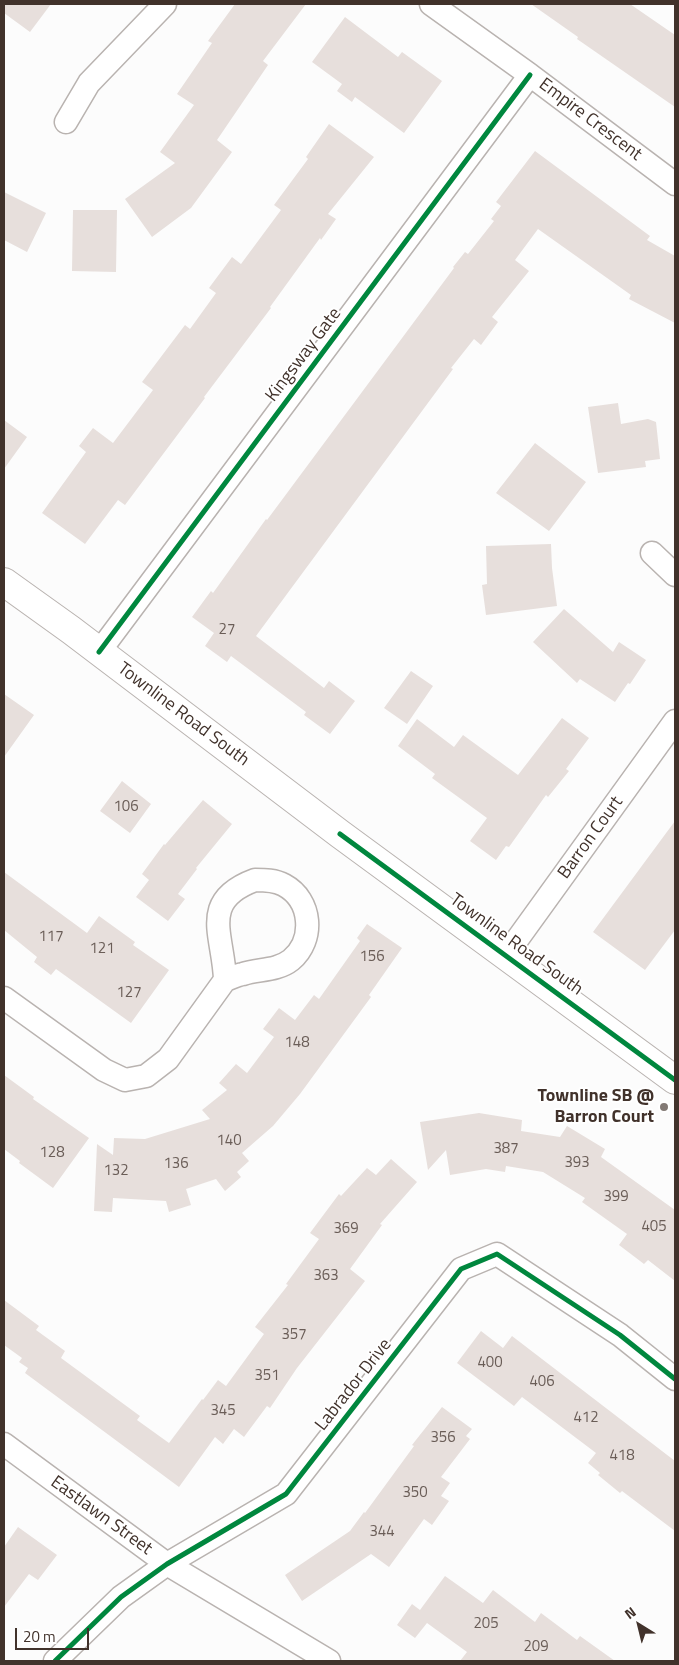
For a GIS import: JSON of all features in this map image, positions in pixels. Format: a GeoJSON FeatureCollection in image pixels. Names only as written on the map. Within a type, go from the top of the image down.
{"type":"FeatureCollection","features":[{"type":"Feature","properties":{"kind":"main road","name":"Townline Road South"},"geometry":{"type":"LineString","coordinates":[[4,582],[100,652],[340,834],[675,1080]]}},
{"type":"Feature","properties":{"kind":"street"},"geometry":{"type":"LineString","coordinates":[[66,122],[90,83],[165,4]]}},
{"type":"Feature","properties":{"kind":"street","name":"Empire Crescent"},"geometry":{"type":"LineString","coordinates":[[431,4],[530,75],[675,184]]}},
{"type":"Feature","properties":{"kind":"street","name":"Kingsway Gate"},"geometry":{"type":"LineString","coordinates":[[100,652],[530,75]]}},
{"type":"Feature","properties":{"kind":"street"},"geometry":{"type":"LineString","coordinates":[[652,553],[675,575]]}},
{"type":"Feature","properties":{"kind":"street","name":"Barron Court"},"geometry":{"type":"LineString","coordinates":[[506,955],[675,721]]}},
{"type":"Feature","properties":{"kind":"street"},"geometry":{"type":"LineString","coordinates":[[4,998],[104,1070],[125,1080],[146,1076],[168,1059],[225,980],[244,973],[279,967],[291,959],[301,948],[306,935],[308,921],[304,907],[297,895],[285,885],[270,880],[254,880],[240,885],[228,895],[220,908],[217,924],[225,962],[225,980]]}},
{"type":"Feature","properties":{"kind":"street","name":"Labrador Drive"},"geometry":{"type":"LineString","coordinates":[[55,1661],[121,1597],[167,1564],[286,1494],[461,1269],[497,1254],[620,1335],[675,1379]]}},
{"type":"Feature","properties":{"kind":"street","name":"Eastlawn Street"},"geometry":{"type":"LineString","coordinates":[[4,1444],[167,1564],[329,1661]]}},
{"type":"Feature","properties":{"kind":"building"},"geometry":{"type":"Polygon","coordinates":[[[4,4],[51,4],[30,32],[4,13],[4,4]]]}},
{"type":"Feature","properties":{"kind":"building"},"geometry":{"type":"Polygon","coordinates":[[[235,4],[306,4],[263,61],[268,65],[217,140],[232,152],[191,208],[152,237],[125,199],[175,163],[160,152],[194,105],[177,94],[212,43],[208,41],[235,4]]]}},
{"type":"Feature","properties":{"kind":"building"},"geometry":{"type":"Polygon","coordinates":[[[531,4],[630,4],[675,35],[675,107],[577,39],[578,37],[531,4]]]}},
{"type":"Feature","properties":{"kind":"building"},"geometry":{"type":"Polygon","coordinates":[[[345,17],[398,57],[402,52],[442,81],[404,133],[355,97],[352,102],[337,91],[342,84],[312,62],[345,17]]]}},
{"type":"Feature","properties":{"kind":"building"},"geometry":{"type":"Polygon","coordinates":[[[329,124],[374,157],[328,214],[336,219],[321,240],[320,238],[205,398],[125,505],[118,500],[85,544],[42,513],[86,452],[79,446],[93,428],[113,443],[153,390],[142,382],[185,325],[190,329],[216,293],[209,288],[232,257],[241,264],[281,210],[274,205],[308,159],[306,157],[329,124]]]}},
{"type":"Feature","properties":{"kind":"building"},"geometry":{"type":"Polygon","coordinates":[[[535,151],[650,236],[647,240],[675,256],[675,323],[629,299],[631,295],[538,229],[515,260],[529,271],[492,317],[498,322],[481,345],[474,339],[451,368],[453,369],[256,636],[324,688],[329,681],[355,701],[330,734],[304,715],[306,712],[231,656],[227,662],[205,646],[214,633],[192,617],[211,591],[213,593],[453,267],[465,252],[468,254],[494,221],[491,219],[501,206],[496,202],[535,151]]]}},
{"type":"Feature","properties":{"kind":"building"},"geometry":{"type":"Polygon","coordinates":[[[4,192],[46,213],[27,252],[4,240],[4,192]]]}},
{"type":"Feature","properties":{"kind":"building"},"geometry":{"type":"Polygon","coordinates":[[[73,210],[117,210],[116,272],[72,271],[73,210]]]}},
{"type":"Feature","properties":{"kind":"building"},"geometry":{"type":"Polygon","coordinates":[[[618,403],[621,424],[648,419],[656,422],[660,459],[645,461],[646,467],[598,473],[588,407],[618,403]]]}},
{"type":"Feature","properties":{"kind":"building"},"geometry":{"type":"Polygon","coordinates":[[[4,420],[27,437],[4,469],[4,420]]]}},
{"type":"Feature","properties":{"kind":"building"},"geometry":{"type":"Polygon","coordinates":[[[535,443],[586,482],[549,531],[496,493],[535,443]]]}},
{"type":"Feature","properties":{"kind":"building"},"geometry":{"type":"Polygon","coordinates":[[[551,544],[557,606],[486,615],[482,585],[487,584],[486,546],[551,544]]]}},
{"type":"Feature","properties":{"kind":"building"},"geometry":{"type":"Polygon","coordinates":[[[564,609],[613,652],[619,642],[646,660],[615,702],[580,679],[577,683],[533,642],[564,609]]]}},
{"type":"Feature","properties":{"kind":"building"},"geometry":{"type":"Polygon","coordinates":[[[411,671],[433,686],[407,724],[384,708],[411,671]]]}},
{"type":"Feature","properties":{"kind":"building"},"geometry":{"type":"Polygon","coordinates":[[[4,694],[34,715],[4,757],[4,694]]]}},
{"type":"Feature","properties":{"kind":"building"},"geometry":{"type":"Polygon","coordinates":[[[562,718],[589,738],[566,769],[569,771],[548,797],[546,795],[509,847],[506,846],[496,860],[470,841],[487,818],[432,778],[435,774],[398,746],[417,719],[454,747],[463,735],[518,775],[562,718]]]}},
{"type":"Feature","properties":{"kind":"building"},"geometry":{"type":"Polygon","coordinates":[[[122,781],[151,804],[130,833],[100,811],[122,781]]]}},
{"type":"Feature","properties":{"kind":"building"},"geometry":{"type":"Polygon","coordinates":[[[203,800],[232,824],[196,868],[178,894],[185,899],[168,921],[136,897],[149,880],[142,874],[164,844],[203,800]]]}},
{"type":"Feature","properties":{"kind":"building"},"geometry":{"type":"Polygon","coordinates":[[[675,821],[675,930],[645,970],[593,932],[675,821]]]}},
{"type":"Feature","properties":{"kind":"building"},"geometry":{"type":"Polygon","coordinates":[[[4,872],[87,933],[99,916],[135,942],[133,945],[169,970],[131,1023],[56,969],[51,975],[34,962],[37,957],[4,930],[4,872]]]}},
{"type":"Feature","properties":{"kind":"building"},"geometry":{"type":"Polygon","coordinates":[[[367,924],[402,948],[369,995],[371,997],[300,1094],[273,1126],[242,1153],[249,1161],[237,1172],[241,1177],[225,1191],[216,1179],[186,1189],[191,1205],[169,1212],[166,1201],[113,1198],[112,1212],[94,1211],[97,1144],[113,1155],[114,1138],[145,1139],[210,1119],[202,1110],[227,1090],[219,1083],[236,1064],[247,1073],[274,1037],[263,1029],[279,1008],[295,1020],[314,995],[319,999],[360,941],[357,938],[367,924]]]}},
{"type":"Feature","properties":{"kind":"building"},"geometry":{"type":"Polygon","coordinates":[[[4,1075],[34,1097],[33,1099],[89,1138],[53,1188],[19,1163],[20,1161],[4,1149],[4,1075]]]}},
{"type":"Feature","properties":{"kind":"building"},"geometry":{"type":"Polygon","coordinates":[[[479,1113],[522,1120],[521,1131],[560,1137],[567,1126],[605,1149],[601,1157],[675,1210],[675,1281],[648,1260],[644,1264],[619,1245],[627,1234],[582,1202],[585,1198],[543,1172],[506,1166],[505,1172],[486,1169],[450,1175],[446,1150],[428,1170],[420,1122],[479,1113]]]}},
{"type":"Feature","properties":{"kind":"building"},"geometry":{"type":"Polygon","coordinates":[[[391,1159],[417,1182],[380,1224],[382,1225],[350,1269],[365,1281],[297,1368],[270,1408],[267,1406],[244,1437],[234,1429],[223,1444],[215,1437],[179,1487],[25,1373],[28,1368],[19,1362],[22,1358],[4,1345],[4,1300],[39,1326],[36,1330],[65,1351],[61,1358],[140,1416],[137,1420],[169,1443],[218,1380],[226,1386],[264,1334],[255,1327],[288,1285],[286,1284],[319,1239],[310,1233],[339,1194],[341,1196],[367,1168],[376,1175],[391,1159]]]}},
{"type":"Feature","properties":{"kind":"building"},"geometry":{"type":"Polygon","coordinates":[[[481,1331],[503,1348],[512,1336],[675,1461],[675,1531],[622,1491],[620,1493],[598,1475],[600,1473],[588,1463],[596,1453],[522,1397],[514,1406],[457,1363],[481,1331]]]}},
{"type":"Feature","properties":{"kind":"building"},"geometry":{"type":"Polygon","coordinates":[[[442,1407],[472,1429],[466,1436],[470,1439],[441,1477],[450,1483],[441,1496],[449,1501],[432,1525],[424,1519],[389,1567],[371,1554],[302,1601],[285,1575],[350,1531],[442,1407]]]}},
{"type":"Feature","properties":{"kind":"building"},"geometry":{"type":"Polygon","coordinates":[[[18,1527],[57,1555],[38,1580],[29,1574],[4,1607],[4,1547],[18,1527]]]}},
{"type":"Feature","properties":{"kind":"building"},"geometry":{"type":"Polygon","coordinates":[[[445,1576],[483,1603],[493,1590],[535,1622],[541,1613],[577,1640],[580,1636],[615,1661],[460,1661],[467,1652],[427,1623],[415,1638],[397,1625],[412,1604],[420,1610],[445,1576]]]}},
{"type":"Feature","properties":{"kind":"cycle path"},"geometry":{"type":"LineString","coordinates":[[99,652],[530,75]]}},
{"type":"Feature","properties":{"kind":"cycle path"},"geometry":{"type":"LineString","coordinates":[[340,834],[675,1080]]}},
{"type":"Feature","properties":{"kind":"cycle path"},"geometry":{"type":"LineString","coordinates":[[55,1661],[121,1597],[167,1564],[286,1494],[461,1269],[497,1254],[620,1335],[675,1379]]}},
{"type":"Feature","properties":{"kind":"place","name":"Townline SB @ Barron Court"},"geometry":{"type":"Point","coordinates":[664,1107]}}]}
